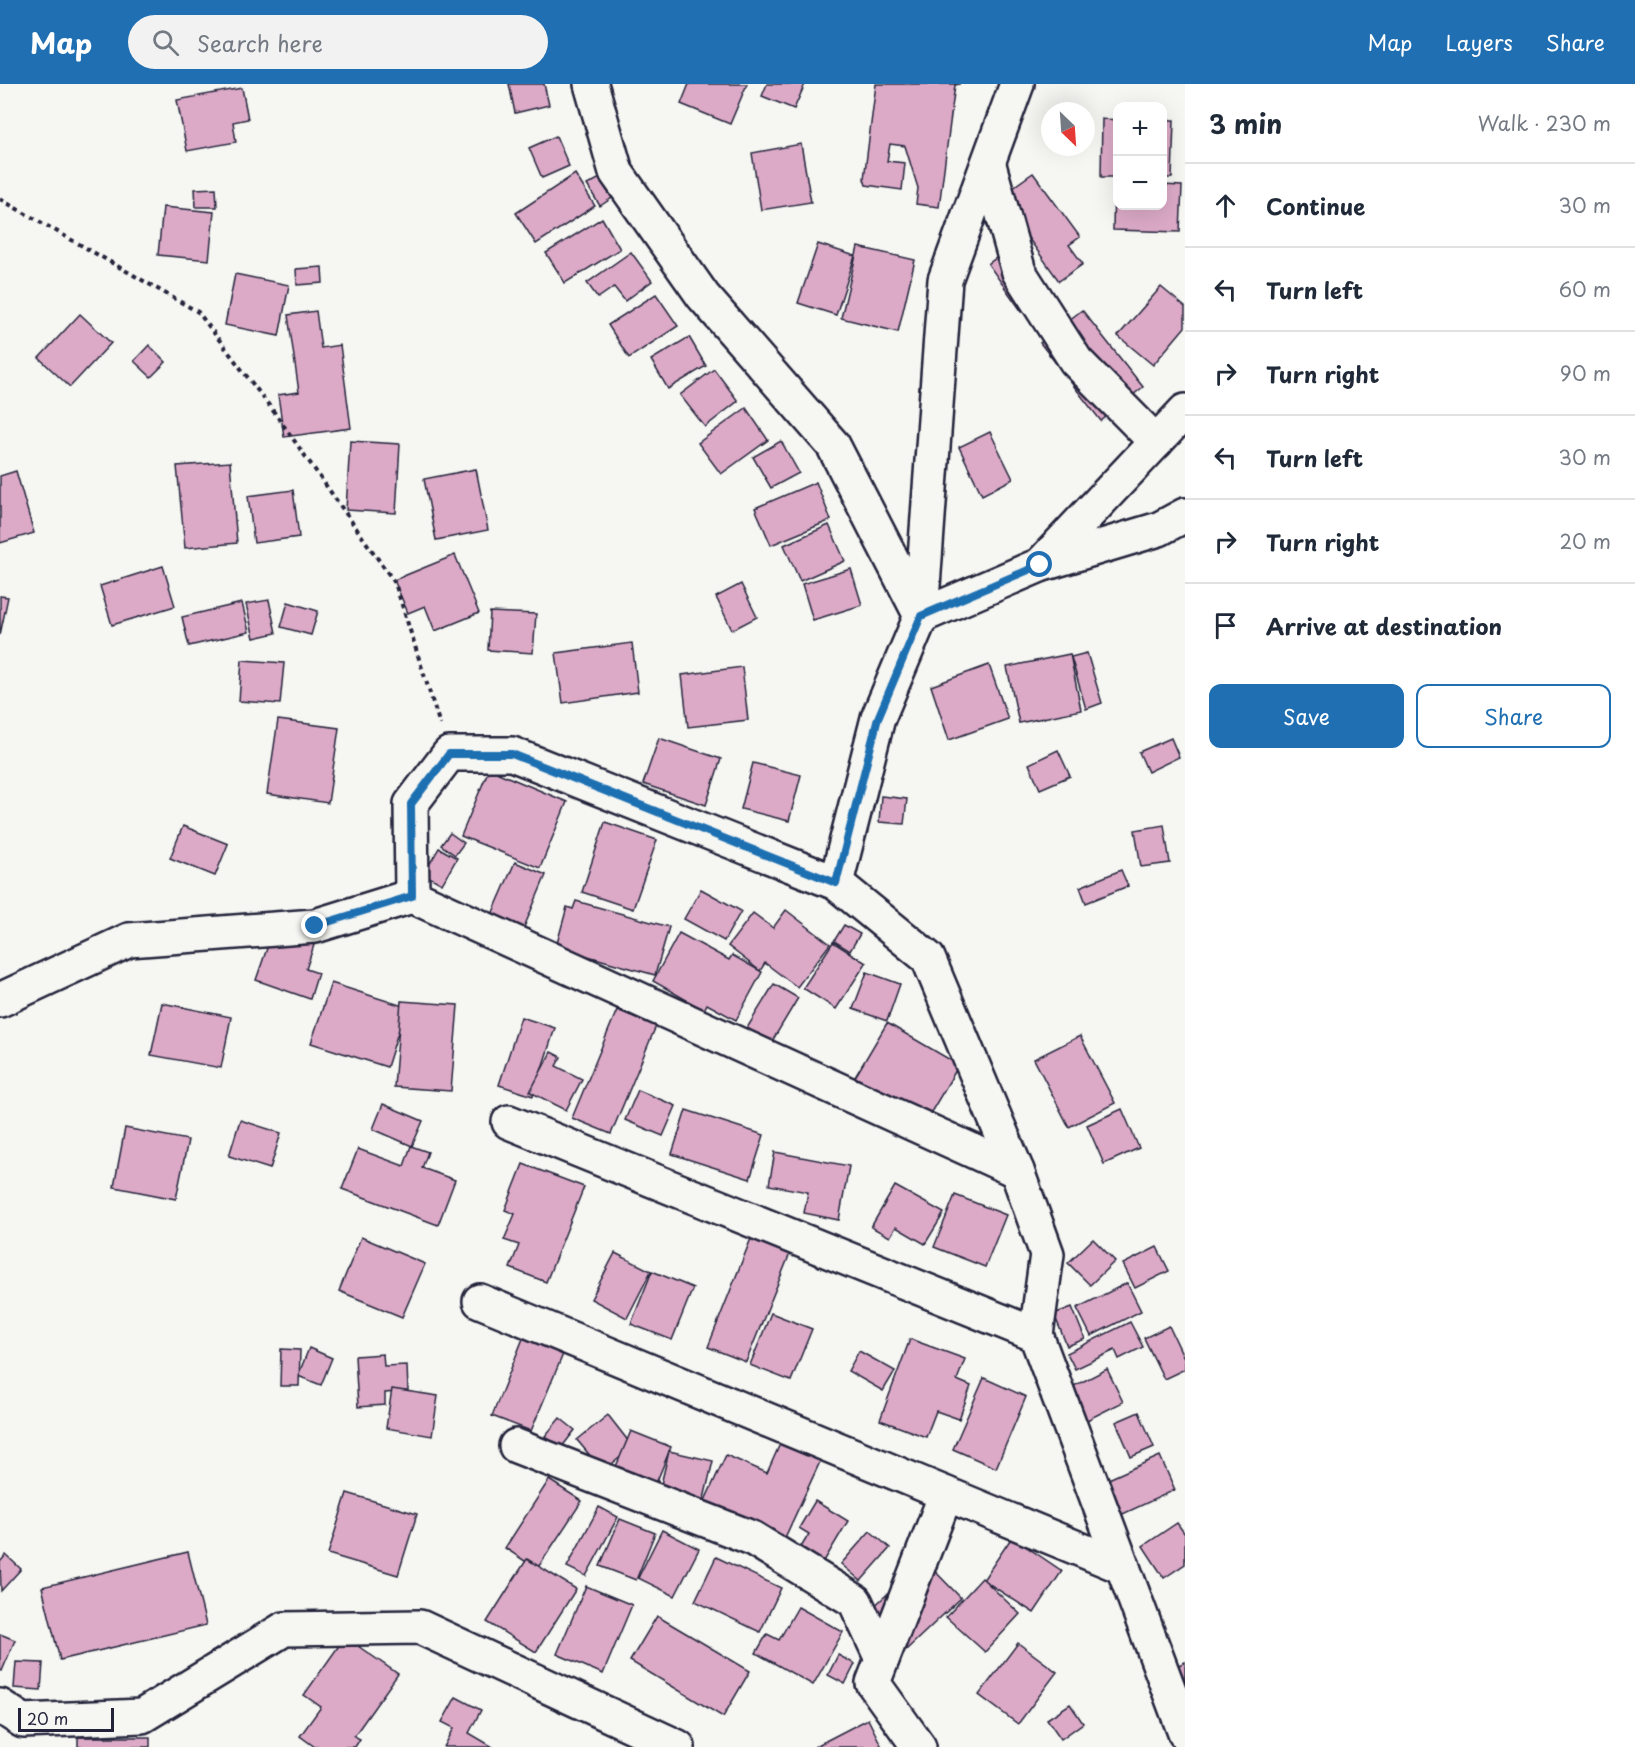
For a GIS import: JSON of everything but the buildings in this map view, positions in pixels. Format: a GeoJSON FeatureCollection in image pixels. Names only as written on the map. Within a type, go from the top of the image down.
{"type":"FeatureCollection","features":[{"type":"Feature","properties":{"kind":"street"},"geometry":{"type":"LineString","coordinates":[[591,84],[616,172],[703,296],[833,445],[921,616]]}},
{"type":"Feature","properties":{"kind":"street"},"geometry":{"type":"LineString","coordinates":[[836,883],[878,718],[921,616],[945,280],[1017,84]]}},
{"type":"Feature","properties":{"kind":"street"},"geometry":{"type":"LineString","coordinates":[[989,165],[1019,272],[1076,361],[1156,442]]}},
{"type":"Feature","properties":{"kind":"street"},"geometry":{"type":"LineString","coordinates":[[1040,565],[1185,411]]}},
{"type":"Feature","properties":{"kind":"street"},"geometry":{"type":"LineString","coordinates":[[921,616],[1040,565],[1158,529],[1185,515]]}},
{"type":"Feature","properties":{"kind":"street"},"geometry":{"type":"LineString","coordinates":[[412,896],[411,804],[449,754],[512,754],[836,883],[928,958],[1017,1171],[1047,1254],[1036,1335],[1185,1733]]}},
{"type":"Feature","properties":{"kind":"street"},"geometry":{"type":"LineString","coordinates":[[0,1000],[129,940],[315,926],[412,896],[1017,1171]]}},
{"type":"Feature","properties":{"kind":"street"},"geometry":{"type":"LineString","coordinates":[[509,1122],[1036,1335]]}},
{"type":"Feature","properties":{"kind":"street"},"geometry":{"type":"LineString","coordinates":[[480,1300],[1123,1567]]}},
{"type":"Feature","properties":{"kind":"street"},"geometry":{"type":"LineString","coordinates":[[516,1446],[752,1538],[855,1601],[882,1659]]}},
{"type":"Feature","properties":{"kind":"street"},"geometry":{"type":"LineString","coordinates":[[920,1747],[873,1683],[946,1494]]}},
{"type":"Feature","properties":{"kind":"street"},"geometry":{"type":"LineString","coordinates":[[0,1706],[23,1721],[142,1716],[284,1629],[420,1627],[678,1747]]}},
{"type":"Feature","properties":{"kind":"path"},"geometry":{"type":"LineString","coordinates":[[0,199],[198,312],[274,412],[395,583],[449,754]]}},
{"type":"Feature","properties":{"kind":"route"},"geometry":{"type":"LineString","coordinates":[[315,926],[412,896],[411,804],[449,754],[512,754],[836,883],[878,718],[921,616],[1040,565]]}}]}
